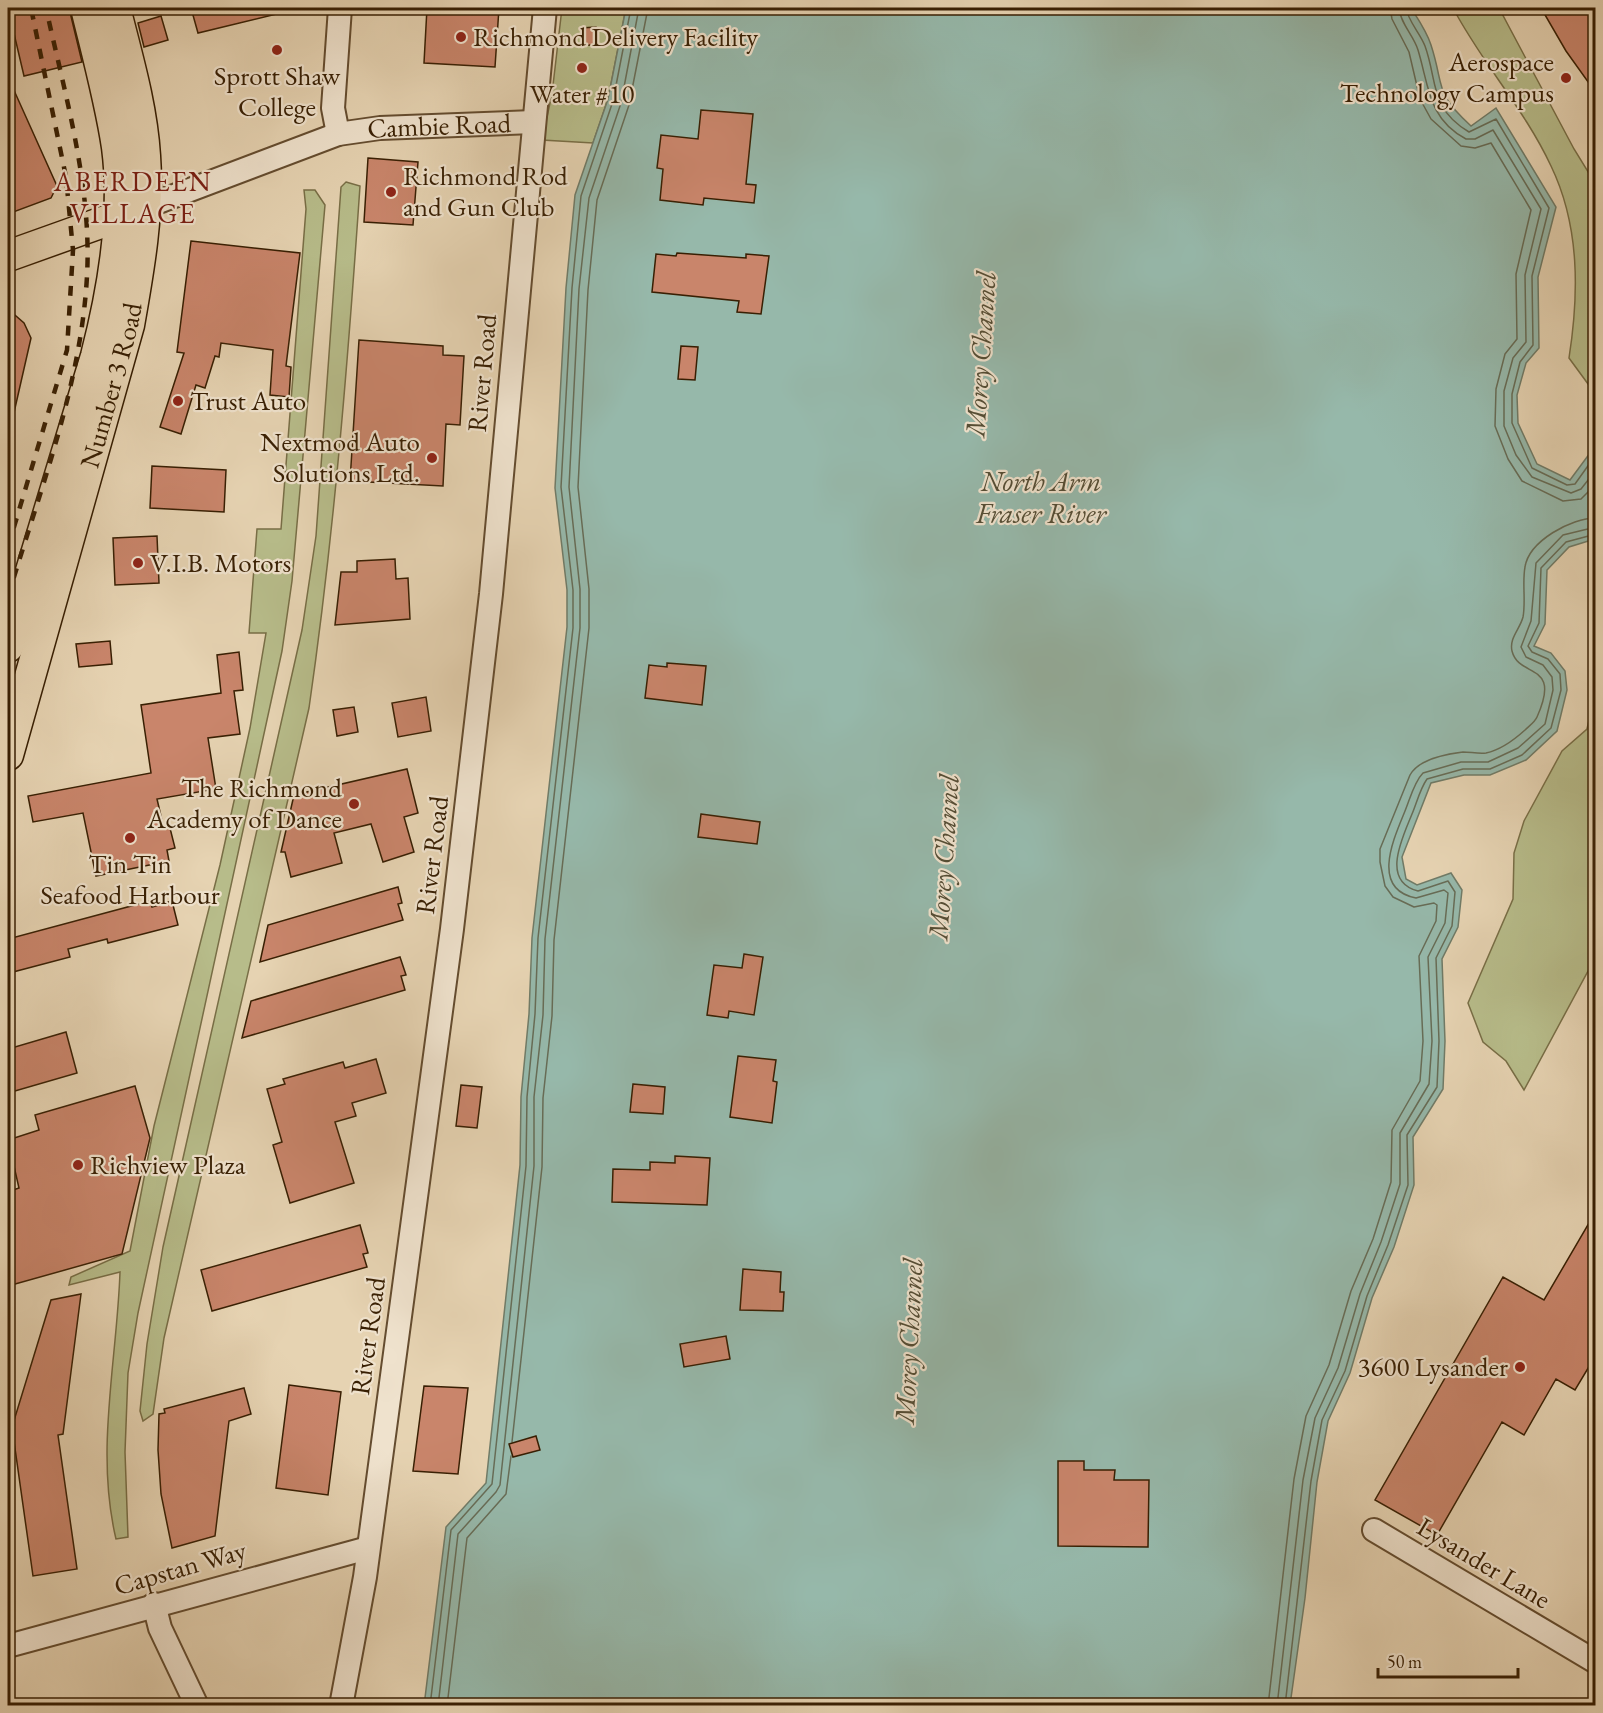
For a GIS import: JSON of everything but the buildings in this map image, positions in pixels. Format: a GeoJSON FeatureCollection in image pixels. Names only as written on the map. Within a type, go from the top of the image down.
{"type":"FeatureCollection","features":[{"type":"Feature","properties":{"kind":"main road","name":"Number 3 Road"},"geometry":{"type":"LineString","coordinates":[[8,755],[129,325],[140,266],[132,211],[86,8]]}},
{"type":"Feature","properties":{"kind":"main road","name":"Number 3 Road"},"geometry":{"type":"LineString","coordinates":[[8,647],[96,356],[132,211],[143,137],[115,8]]}},
{"type":"Feature","properties":{"kind":"main road","name":"Cambie Road"},"geometry":{"type":"LineString","coordinates":[[8,256],[132,211]]}},
{"type":"Feature","properties":{"kind":"street"},"geometry":{"type":"LineString","coordinates":[[338,134],[333,108],[340,8]]}},
{"type":"Feature","properties":{"kind":"street","name":"River Road"},"geometry":{"type":"LineString","coordinates":[[341,1706],[368,1548],[448,959],[487,632],[545,8]]}},
{"type":"Feature","properties":{"kind":"street","name":"Cambie Road"},"geometry":{"type":"LineString","coordinates":[[132,211],[338,134],[380,128],[533,122]]}},
{"type":"Feature","properties":{"kind":"street","name":"Lysander Lane"},"geometry":{"type":"LineString","coordinates":[[1374,1530],[1596,1662]]}},
{"type":"Feature","properties":{"kind":"street","name":"Capstan Way"},"geometry":{"type":"LineString","coordinates":[[8,1646],[154,1604],[368,1548]]}},
{"type":"Feature","properties":{"kind":"street"},"geometry":{"type":"LineString","coordinates":[[154,1604],[160,1628],[197,1706]]}},
{"type":"Feature","properties":{"kind":"green space"},"geometry":{"type":"Polygon","coordinates":[[[562,8],[626,8],[608,99],[593,143],[542,140],[552,94],[562,8]]]}},
{"type":"Feature","properties":{"kind":"green space"},"geometry":{"type":"Polygon","coordinates":[[[1453,8],[1499,8],[1574,149],[1595,183],[1595,389],[1591,388],[1569,358],[1574,309],[1575,260],[1561,189],[1541,145],[1453,8]]]}},
{"type":"Feature","properties":{"kind":"green space"},"geometry":{"type":"Polygon","coordinates":[[[346,182],[360,186],[333,513],[309,708],[164,1338],[153,1414],[143,1421],[140,1411],[147,1344],[163,1247],[302,630],[316,536],[341,187],[346,182]]]}},
{"type":"Feature","properties":{"kind":"green space"},"geometry":{"type":"Polygon","coordinates":[[[304,190],[315,190],[325,205],[292,581],[282,651],[138,1313],[128,1373],[125,1452],[128,1537],[116,1539],[107,1473],[107,1439],[120,1272],[69,1285],[71,1277],[130,1251],[154,1126],[220,865],[250,728],[266,633],[249,633],[257,529],[281,529],[306,209],[304,190]]]}},
{"type":"Feature","properties":{"kind":"green space"},"geometry":{"type":"Polygon","coordinates":[[[1595,694],[1595,958],[1524,1090],[1506,1061],[1483,1042],[1468,1003],[1513,899],[1514,853],[1524,821],[1562,751],[1587,729],[1595,694]]]}},
{"type":"Feature","properties":{"kind":"water","name":"North Arm Fraser River"},"geometry":{"type":"Polygon","coordinates":[[[626,8],[1411,8],[1429,40],[1442,88],[1451,105],[1471,126],[1496,108],[1556,207],[1538,277],[1539,348],[1526,363],[1517,395],[1518,423],[1537,464],[1570,480],[1590,453],[1595,459],[1595,539],[1569,547],[1547,570],[1545,624],[1534,646],[1551,653],[1565,671],[1567,690],[1557,731],[1526,760],[1490,775],[1464,775],[1431,783],[1402,857],[1406,879],[1417,885],[1451,873],[1462,890],[1458,927],[1442,959],[1445,1041],[1443,1089],[1413,1137],[1414,1185],[1394,1247],[1372,1298],[1350,1373],[1328,1421],[1317,1482],[1305,1598],[1290,1705],[424,1706],[446,1527],[486,1483],[520,1165],[521,1097],[529,1014],[532,938],[567,627],[567,590],[555,488],[566,288],[575,195],[608,99],[626,8]]]}},
{"type":"Feature","properties":{"kind":"railway"},"geometry":{"type":"LineString","coordinates":[[8,547],[67,350],[73,250],[66,177],[31,8]]}},
{"type":"Feature","properties":{"kind":"railway"},"geometry":{"type":"LineString","coordinates":[[8,597],[68,399],[83,317],[87,276],[85,208],[76,141],[46,8]]}},
{"type":"Feature","properties":{"kind":"place","name":"Richmond Delivery Facility"},"geometry":{"type":"Point","coordinates":[461,37]}},
{"type":"Feature","properties":{"kind":"place","name":"Sprott Shaw College"},"geometry":{"type":"Point","coordinates":[277,50]}},
{"type":"Feature","properties":{"kind":"place","name":"Water #10"},"geometry":{"type":"Point","coordinates":[582,68]}},
{"type":"Feature","properties":{"kind":"place","name":"Aerospace Technology Campus"},"geometry":{"type":"Point","coordinates":[1566,78]}},
{"type":"Feature","properties":{"kind":"place","name":"Richmond Rod and Gun Club"},"geometry":{"type":"Point","coordinates":[391,192]}},
{"type":"Feature","properties":{"kind":"place","name":"Trust Auto"},"geometry":{"type":"Point","coordinates":[178,401]}},
{"type":"Feature","properties":{"kind":"place","name":"Nextmod Auto Solutions Ltd."},"geometry":{"type":"Point","coordinates":[432,458]}},
{"type":"Feature","properties":{"kind":"place","name":"V.I.B. Motors"},"geometry":{"type":"Point","coordinates":[138,563]}},
{"type":"Feature","properties":{"kind":"place","name":"The Richmond Academy of Dance"},"geometry":{"type":"Point","coordinates":[354,804]}},
{"type":"Feature","properties":{"kind":"place","name":"Tin Tin Seafood Harbour"},"geometry":{"type":"Point","coordinates":[130,838]}},
{"type":"Feature","properties":{"kind":"place","name":"Richview Plaza"},"geometry":{"type":"Point","coordinates":[78,1165]}},
{"type":"Feature","properties":{"kind":"place","name":"3600 Lysander"},"geometry":{"type":"Point","coordinates":[1520,1367]}},
{"type":"Feature","properties":{"kind":"district","name":"ABERDEEN VILLAGE"},"geometry":{"type":"Point","coordinates":[133,197]}},
{"type":"Feature","properties":{"kind":"water label","name":"Morey Channel"},"geometry":{"type":"Point","coordinates":[980,354]}},
{"type":"Feature","properties":{"kind":"water label","name":"Morey Channel"},"geometry":{"type":"Point","coordinates":[943,857]}},
{"type":"Feature","properties":{"kind":"water label","name":"Morey Channel"},"geometry":{"type":"Point","coordinates":[908,1341]}}]}
